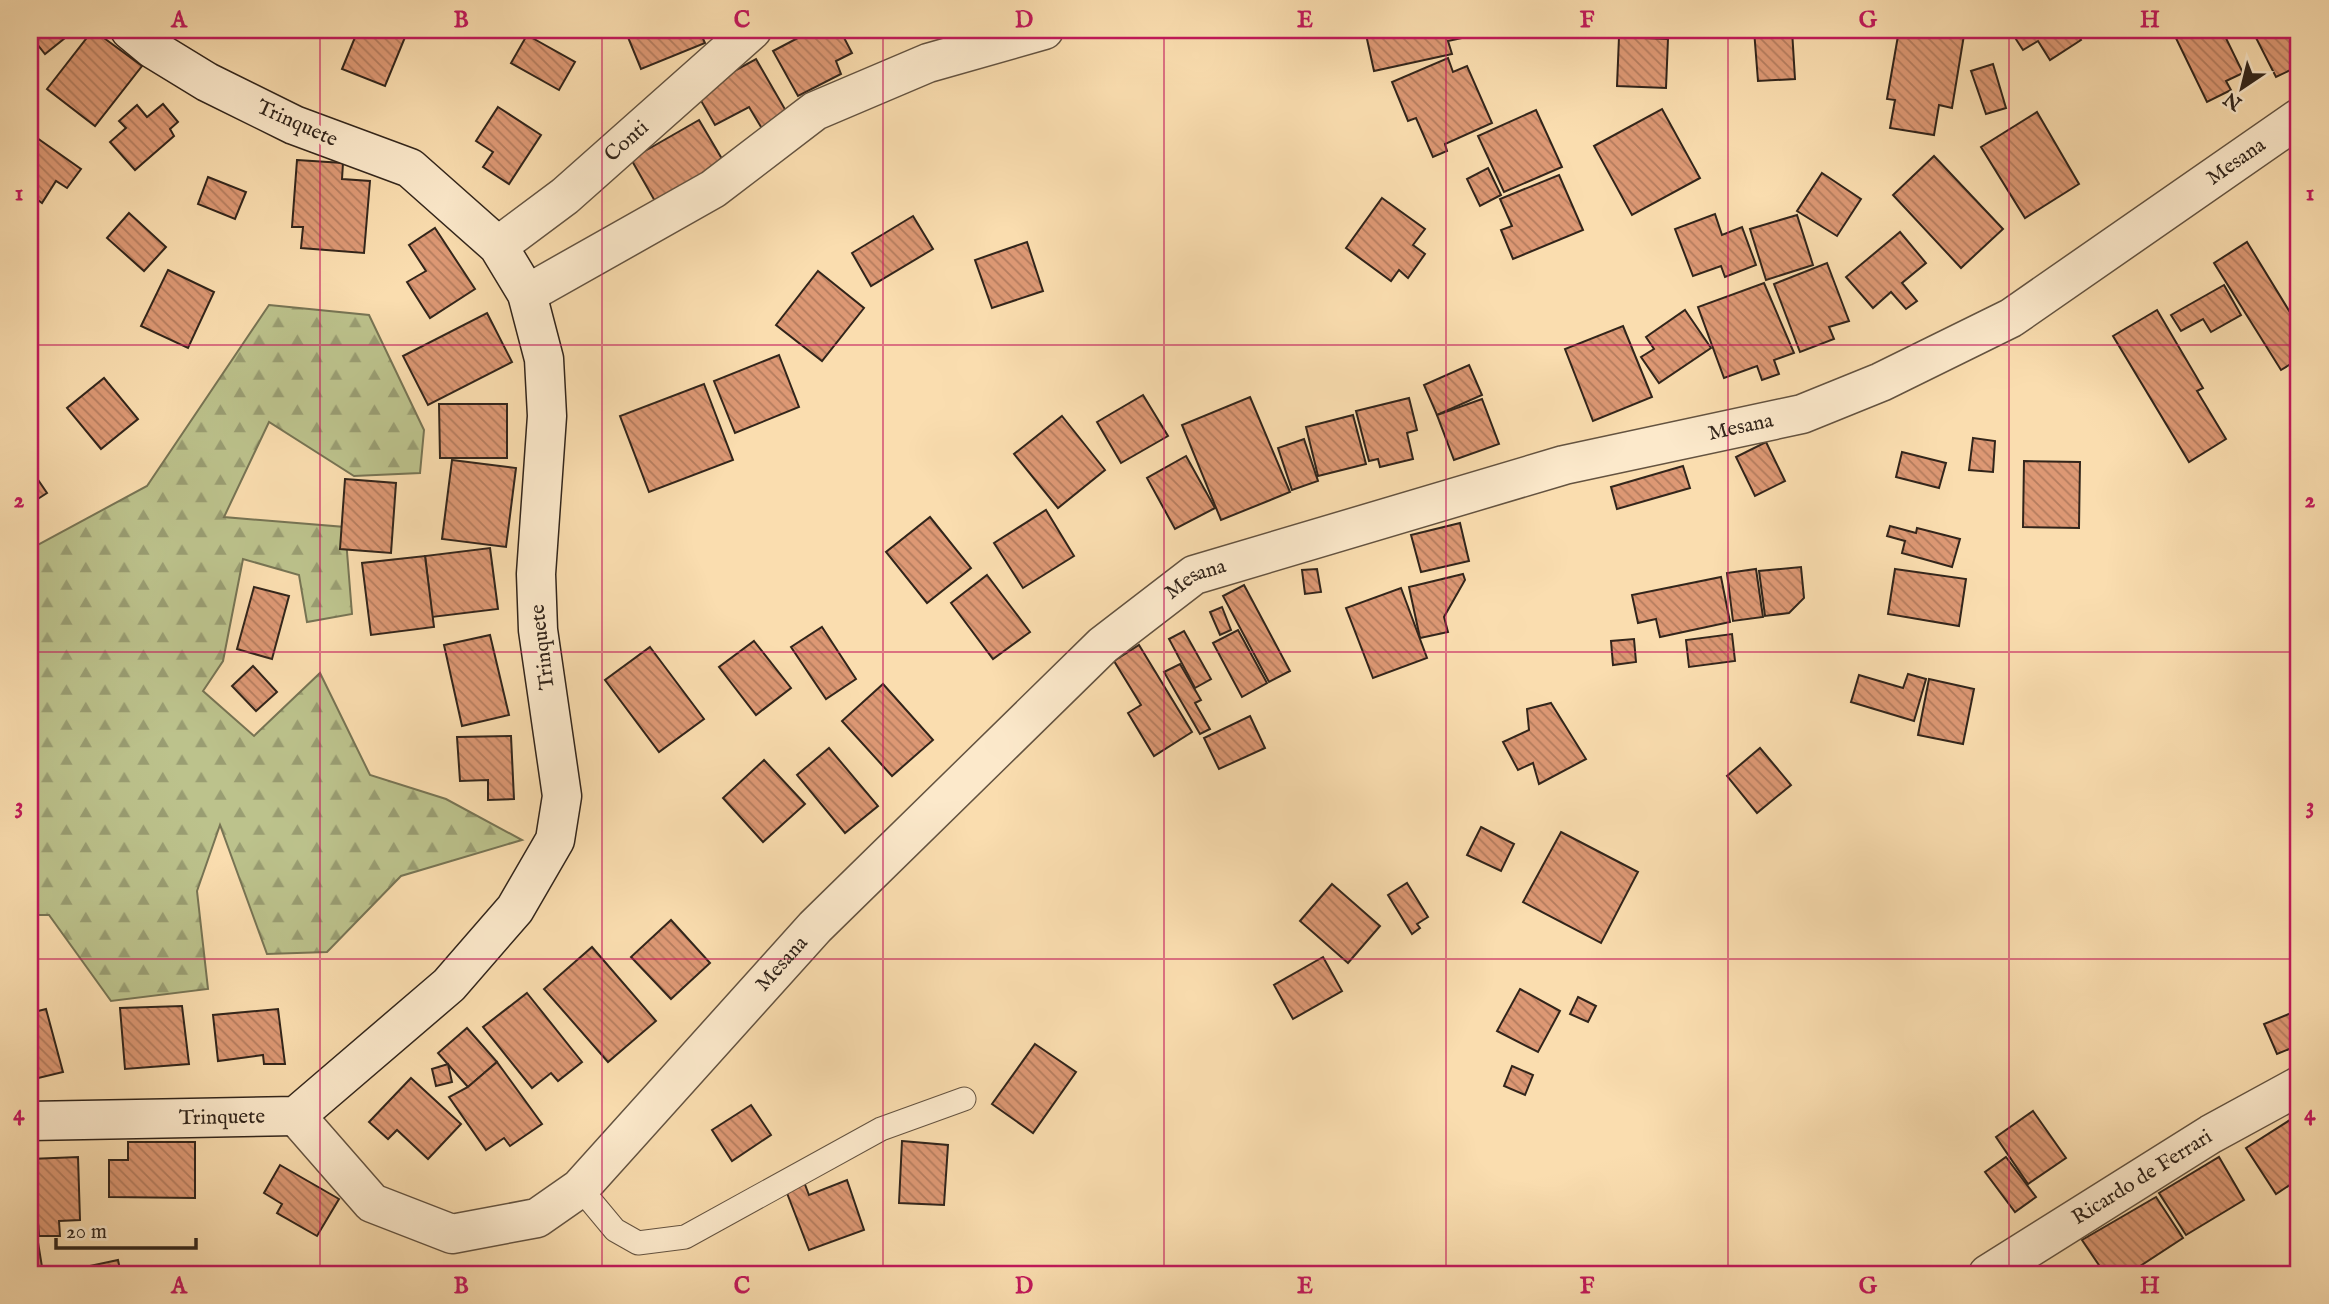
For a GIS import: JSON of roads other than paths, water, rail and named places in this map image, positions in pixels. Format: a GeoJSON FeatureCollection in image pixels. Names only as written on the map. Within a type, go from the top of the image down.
{"type":"FeatureCollection","features":[{"type":"Feature","properties":{"kind":"street","name":"Trinquete"},"geometry":{"type":"LineString","coordinates":[[30,1121],[296,1116],[449,985],[515,909],[555,840],[562,796],[538,630],[536,574],[547,416],[544,359],[527,294],[498,246],[410,168],[294,125],[207,82],[153,49],[130,30]]}},
{"type":"Feature","properties":{"kind":"street","name":"Conti"},"geometry":{"type":"LineString","coordinates":[[498,246],[565,196],[752,30]]}},
{"type":"Feature","properties":{"kind":"street"},"geometry":{"type":"LineString","coordinates":[[527,294],[713,189],[815,111],[928,63],[1044,30]]}},
{"type":"Feature","properties":{"kind":"street","name":"Mesana"},"geometry":{"type":"LineString","coordinates":[[296,1116],[372,1203],[452,1234],[537,1218],[580,1188],[815,927],[1104,645],[1195,575],[1564,465],[1801,414],[1881,382],[2011,318],[2299,118]]}},
{"type":"Feature","properties":{"kind":"street","name":"Ricardo de Ferrari"},"geometry":{"type":"LineString","coordinates":[[1988,1274],[2211,1134],[2299,1086]]}},
{"type":"Feature","properties":{"kind":"lane"},"geometry":{"type":"LineString","coordinates":[[580,1188],[615,1230],[638,1243],[685,1237],[881,1129],[964,1099]]}}]}
